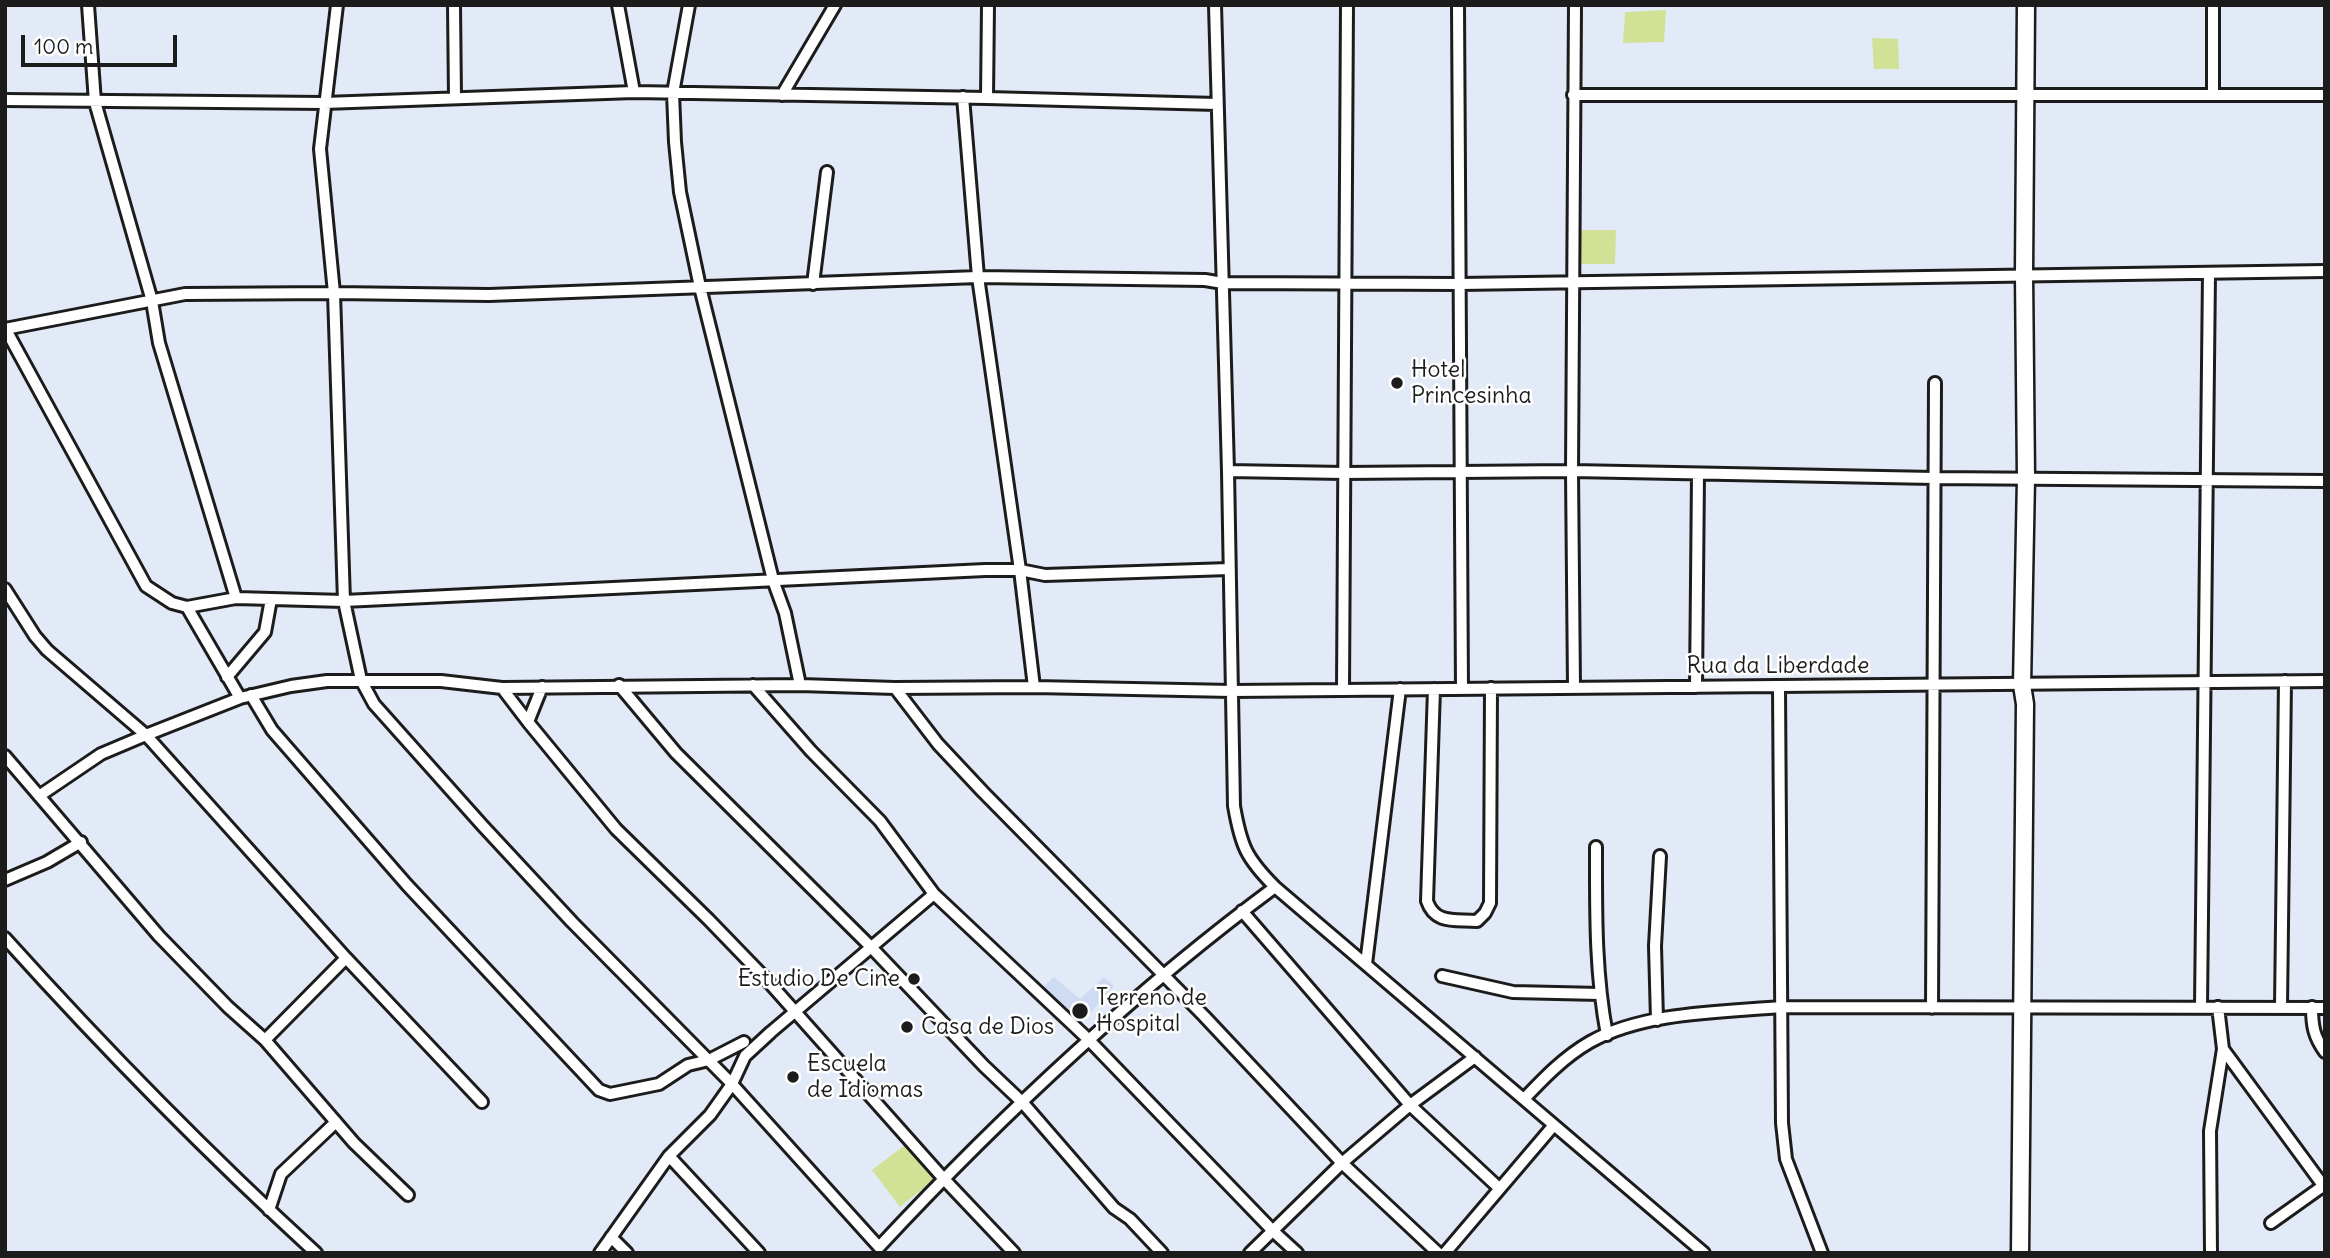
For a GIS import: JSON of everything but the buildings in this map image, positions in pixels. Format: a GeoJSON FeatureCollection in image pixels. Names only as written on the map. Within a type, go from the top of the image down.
{"type":"FeatureCollection","features":[{"type":"Feature","properties":{"kind":"main road"},"geometry":{"type":"LineString","coordinates":[[2020,1253],[2025,704],[2022,685],[2026,478],[2026,5]]}},
{"type":"Feature","properties":{"kind":"street"},"geometry":{"type":"LineString","coordinates":[[88,5],[94,102],[152,301],[159,342],[236,598]]}},
{"type":"Feature","properties":{"kind":"street"},"geometry":{"type":"LineString","coordinates":[[337,5],[320,149],[334,293],[344,601],[361,681],[374,704],[491,835],[572,922],[732,1084],[879,1251],[943,1178],[1088,1039],[1161,974],[1275,887]]}},
{"type":"Feature","properties":{"kind":"street"},"geometry":{"type":"LineString","coordinates":[[454,5],[455,98]]}},
{"type":"Feature","properties":{"kind":"street"},"geometry":{"type":"LineString","coordinates":[[618,5],[634,92]]}},
{"type":"Feature","properties":{"kind":"street"},"geometry":{"type":"LineString","coordinates":[[689,5],[673,93],[680,192],[700,287],[773,580],[785,613],[800,685]]}},
{"type":"Feature","properties":{"kind":"street"},"geometry":{"type":"LineString","coordinates":[[782,95],[835,5]]}},
{"type":"Feature","properties":{"kind":"street"},"geometry":{"type":"LineString","coordinates":[[987,98],[988,5]]}},
{"type":"Feature","properties":{"kind":"street"},"geometry":{"type":"LineString","coordinates":[[1216,5],[1234,806],[1238,832],[1249,858],[1275,887],[1704,1253]]}},
{"type":"Feature","properties":{"kind":"street"},"geometry":{"type":"LineString","coordinates":[[1343,690],[1347,5]]}},
{"type":"Feature","properties":{"kind":"street"},"geometry":{"type":"LineString","coordinates":[[1458,5],[1462,689]]}},
{"type":"Feature","properties":{"kind":"street"},"geometry":{"type":"LineString","coordinates":[[1574,688],[1572,471],[1575,5]]}},
{"type":"Feature","properties":{"kind":"street"},"geometry":{"type":"LineString","coordinates":[[2213,5],[2213,94]]}},
{"type":"Feature","properties":{"kind":"street"},"geometry":{"type":"LineString","coordinates":[[5,100],[324,103],[634,92],[1217,104]]}},
{"type":"Feature","properties":{"kind":"street"},"geometry":{"type":"LineString","coordinates":[[1573,95],[2325,95]]}},
{"type":"Feature","properties":{"kind":"street"},"geometry":{"type":"LineString","coordinates":[[963,97],[978,277],[1034,687]]}},
{"type":"Feature","properties":{"kind":"street"},"geometry":{"type":"LineString","coordinates":[[813,284],[827,172]]}},
{"type":"Feature","properties":{"kind":"street"},"geometry":{"type":"LineString","coordinates":[[1229,569],[1045,575],[1020,570],[985,570],[344,601],[236,598],[187,607],[172,603],[146,586],[5,329],[186,294],[489,295],[978,277],[1205,280],[1223,283],[1460,284],[2325,271]]}},
{"type":"Feature","properties":{"kind":"street"},"geometry":{"type":"LineString","coordinates":[[2201,1007],[2209,273]]}},
{"type":"Feature","properties":{"kind":"street"},"geometry":{"type":"LineString","coordinates":[[1932,1008],[1935,383]]}},
{"type":"Feature","properties":{"kind":"street"},"geometry":{"type":"LineString","coordinates":[[1228,471],[1572,471],[1698,475],[2325,481]]}},
{"type":"Feature","properties":{"kind":"street"},"geometry":{"type":"LineString","coordinates":[[1696,687],[1698,475]]}},
{"type":"Feature","properties":{"kind":"street"},"geometry":{"type":"LineString","coordinates":[[5,589],[47,650],[146,735],[345,958],[482,1102]]}},
{"type":"Feature","properties":{"kind":"street"},"geometry":{"type":"LineString","coordinates":[[227,677],[265,632],[271,599]]}},
{"type":"Feature","properties":{"kind":"street"},"geometry":{"type":"LineString","coordinates":[[187,607],[227,677],[272,730],[407,885],[599,1090],[610,1094],[659,1084],[688,1065],[709,1060],[744,1042]]}},
{"type":"Feature","properties":{"kind":"street","name":"Rua da Liberdade"},"geometry":{"type":"LineString","coordinates":[[39,796],[101,754],[146,735],[245,697],[327,681],[441,681],[502,688],[800,685],[1232,691],[2325,681]]}},
{"type":"Feature","properties":{"kind":"street"},"geometry":{"type":"LineString","coordinates":[[2281,1007],[2285,681]]}},
{"type":"Feature","properties":{"kind":"street"},"geometry":{"type":"LineString","coordinates":[[619,685],[676,753],[1023,1103],[1114,1208],[1130,1219],[1162,1253]]}},
{"type":"Feature","properties":{"kind":"street"},"geometry":{"type":"LineString","coordinates":[[753,685],[811,751],[880,821],[934,894],[1088,1039],[1297,1253]]}},
{"type":"Feature","properties":{"kind":"street"},"geometry":{"type":"LineString","coordinates":[[528,722],[542,687]]}},
{"type":"Feature","properties":{"kind":"street"},"geometry":{"type":"LineString","coordinates":[[1779,687],[1782,1123],[1786,1159],[1822,1253]]}},
{"type":"Feature","properties":{"kind":"street"},"geometry":{"type":"LineString","coordinates":[[502,688],[616,829],[709,920],[1014,1253]]}},
{"type":"Feature","properties":{"kind":"street"},"geometry":{"type":"LineString","coordinates":[[895,688],[938,744],[1204,1016],[1342,1163],[1438,1253]]}},
{"type":"Feature","properties":{"kind":"street"},"geometry":{"type":"LineString","coordinates":[[1434,689],[1427,901],[1430,911],[1439,918],[1477,921],[1490,903],[1492,688]]}},
{"type":"Feature","properties":{"kind":"street"},"geometry":{"type":"LineString","coordinates":[[1366,964],[1400,689]]}},
{"type":"Feature","properties":{"kind":"street"},"geometry":{"type":"LineString","coordinates":[[5,756],[159,936],[265,1040],[354,1143],[408,1195]]}},
{"type":"Feature","properties":{"kind":"street"},"geometry":{"type":"LineString","coordinates":[[5,880],[47,862],[80,842]]}},
{"type":"Feature","properties":{"kind":"street"},"geometry":{"type":"LineString","coordinates":[[1596,847],[1600,994],[1607,1035]]}},
{"type":"Feature","properties":{"kind":"street"},"geometry":{"type":"LineString","coordinates":[[1657,1020],[1655,946],[1660,856]]}},
{"type":"Feature","properties":{"kind":"street"},"geometry":{"type":"LineString","coordinates":[[600,1253],[669,1156],[710,1115],[732,1084],[745,1056],[934,894]]}},
{"type":"Feature","properties":{"kind":"street"},"geometry":{"type":"LineString","coordinates":[[1242,911],[1410,1105],[1499,1188]]}},
{"type":"Feature","properties":{"kind":"street"},"geometry":{"type":"LineString","coordinates":[[5,938],[83,1024],[269,1210],[316,1253]]}},
{"type":"Feature","properties":{"kind":"street"},"geometry":{"type":"LineString","coordinates":[[265,1040],[345,958]]}},
{"type":"Feature","properties":{"kind":"street"},"geometry":{"type":"LineString","coordinates":[[1442,976],[1513,992],[1600,994]]}},
{"type":"Feature","properties":{"kind":"street"},"geometry":{"type":"LineString","coordinates":[[1524,1099],[1557,1064],[1590,1042],[1620,1029],[1657,1020],[1713,1012],[1781,1007],[2325,1008]]}},
{"type":"Feature","properties":{"kind":"street"},"geometry":{"type":"LineString","coordinates":[[2211,1253],[2210,1131],[2223,1049],[2218,1007]]}},
{"type":"Feature","properties":{"kind":"street"},"geometry":{"type":"LineString","coordinates":[[2312,1007],[2315,1039],[2325,1052]]}},
{"type":"Feature","properties":{"kind":"street"},"geometry":{"type":"LineString","coordinates":[[2223,1049],[2324,1187],[2271,1223]]}},
{"type":"Feature","properties":{"kind":"street"},"geometry":{"type":"LineString","coordinates":[[1250,1253],[1342,1163],[1410,1105],[1475,1057]]}},
{"type":"Feature","properties":{"kind":"street"},"geometry":{"type":"LineString","coordinates":[[269,1210],[281,1174],[336,1122]]}},
{"type":"Feature","properties":{"kind":"street"},"geometry":{"type":"LineString","coordinates":[[1445,1253],[1554,1125]]}},
{"type":"Feature","properties":{"kind":"street"},"geometry":{"type":"LineString","coordinates":[[669,1156],[759,1253]]}},
{"type":"Feature","properties":{"kind":"street"},"geometry":{"type":"LineString","coordinates":[[611,1237],[627,1253]]}},
{"type":"Feature","properties":{"kind":"shaded area","name":"Terreno de Hospital"},"geometry":{"type":"Polygon","coordinates":[[[1054,977],[1080,999],[1104,977],[1114,986],[1081,1023],[1043,987],[1054,977]]]}},
{"type":"Feature","properties":{"kind":"green space"},"geometry":{"type":"Polygon","coordinates":[[[1666,10],[1664,42],[1623,43],[1625,12],[1666,10]]]}},
{"type":"Feature","properties":{"kind":"green space"},"geometry":{"type":"Polygon","coordinates":[[[1872,38],[1898,39],[1899,69],[1874,69],[1872,38]]]}},
{"type":"Feature","properties":{"kind":"green space"},"geometry":{"type":"Polygon","coordinates":[[[1580,230],[1616,230],[1615,264],[1580,264],[1580,230]]]}},
{"type":"Feature","properties":{"kind":"green space"},"geometry":{"type":"Polygon","coordinates":[[[905,1145],[935,1179],[900,1207],[872,1170],[905,1145]]]}},
{"type":"Feature","properties":{"kind":"place","name":"Hotel Princesinha"},"geometry":{"type":"Point","coordinates":[1397,383]}},
{"type":"Feature","properties":{"kind":"place","name":"Estudio De Cine"},"geometry":{"type":"Point","coordinates":[914,979]}},
{"type":"Feature","properties":{"kind":"place","name":"Terreno de Hospital"},"geometry":{"type":"Point","coordinates":[1080,1011]}},
{"type":"Feature","properties":{"kind":"place","name":"Casa de Dios"},"geometry":{"type":"Point","coordinates":[907,1027]}},
{"type":"Feature","properties":{"kind":"place","name":"Escuela de Idiomas"},"geometry":{"type":"Point","coordinates":[793,1077]}}]}
